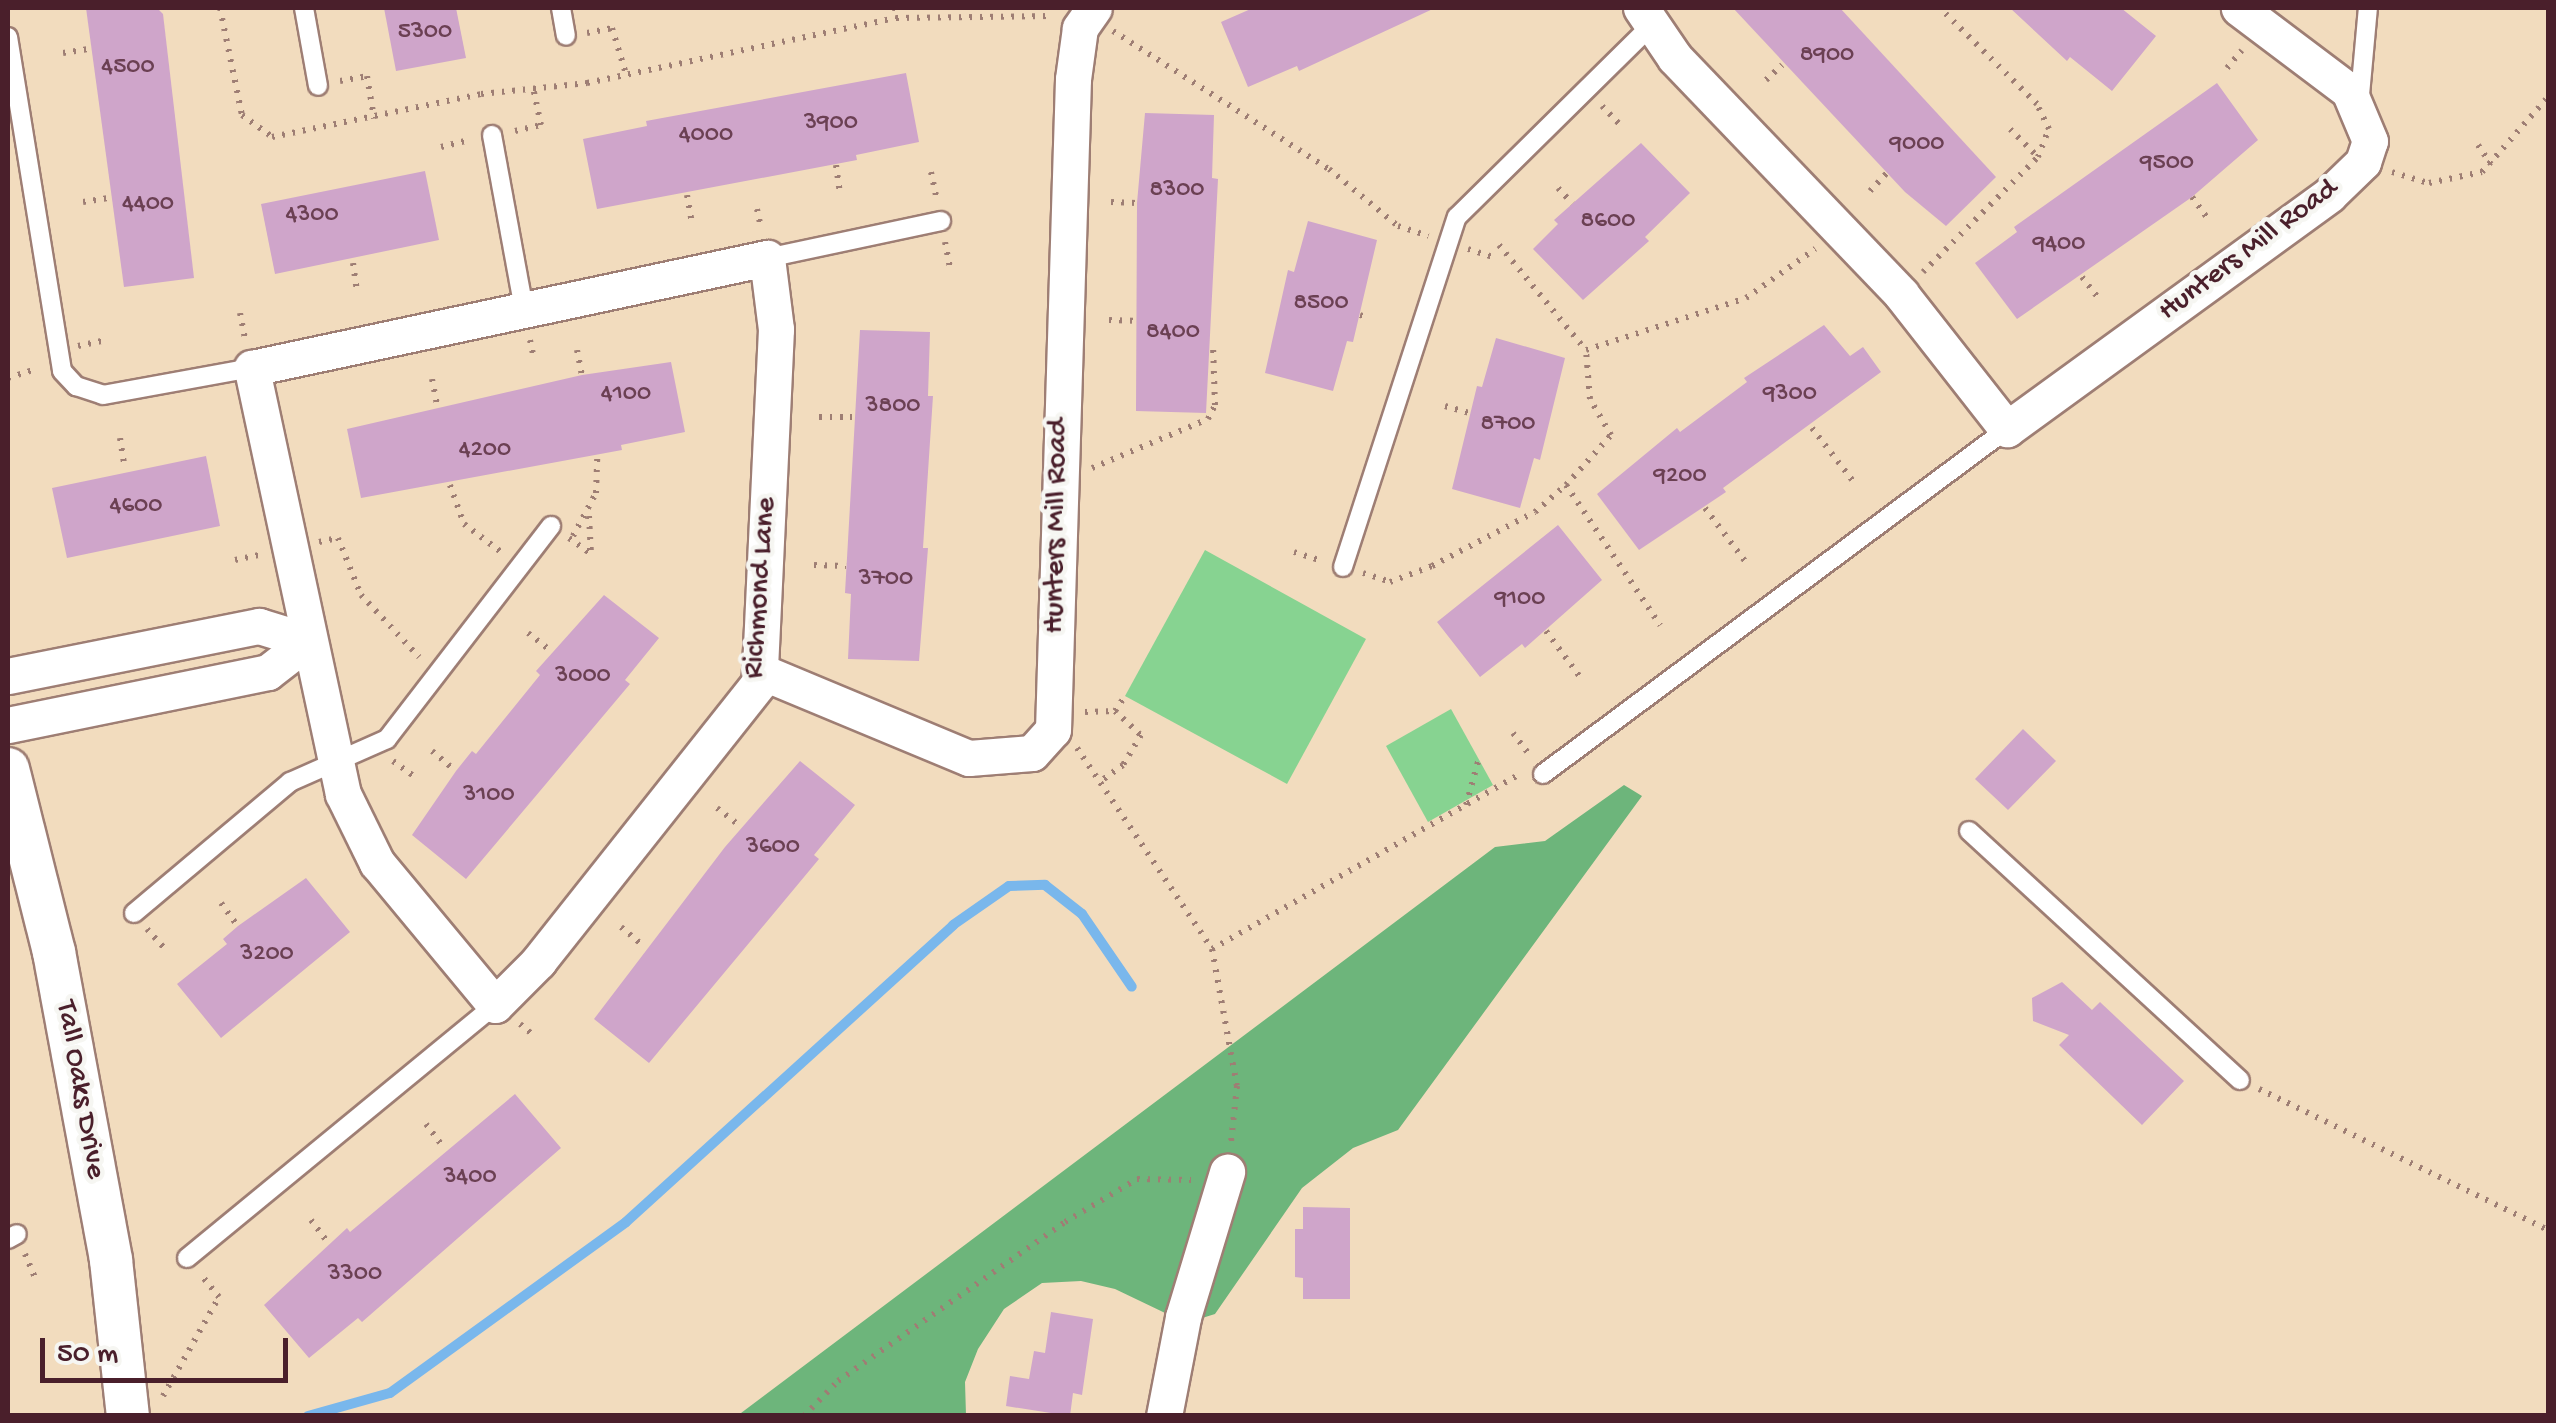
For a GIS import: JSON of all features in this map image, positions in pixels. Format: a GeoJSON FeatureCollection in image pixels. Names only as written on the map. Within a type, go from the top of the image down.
{"type":"FeatureCollection","features":[{"type":"Feature","properties":{"kind":"street"},"geometry":{"type":"LineString","coordinates":[[2239,8],[2349,91],[2359,108]]}},
{"type":"Feature","properties":{"kind":"street","name":"Hunters Mill Road"},"geometry":{"type":"LineString","coordinates":[[1054,715],[1073,78],[1080,28],[1091,11]]}},
{"type":"Feature","properties":{"kind":"street"},"geometry":{"type":"LineString","coordinates":[[1646,17],[1901,294],[2008,429]]}},
{"type":"Feature","properties":{"kind":"street","name":"Hunters Mill Road"},"geometry":{"type":"LineString","coordinates":[[2008,429],[2330,194],[2363,162],[2370,141],[2359,108]]}},
{"type":"Feature","properties":{"kind":"street"},"geometry":{"type":"LineString","coordinates":[[495,1004],[376,864],[332,759],[252,368],[767,258]]}},
{"type":"Feature","properties":{"kind":"street","name":"Richmond Lane"},"geometry":{"type":"LineString","coordinates":[[495,1004],[540,961],[740,714],[762,672],[776,329],[767,258]]}},
{"type":"Feature","properties":{"kind":"street"},"geometry":{"type":"LineString","coordinates":[[8,676],[259,626],[308,642]]}},
{"type":"Feature","properties":{"kind":"street"},"geometry":{"type":"LineString","coordinates":[[8,725],[268,672],[308,642]]}},
{"type":"Feature","properties":{"kind":"street"},"geometry":{"type":"LineString","coordinates":[[762,672],[968,758],[1032,753],[1044,745],[1054,715]]}},
{"type":"Feature","properties":{"kind":"street","name":"Tall Oaks Drive"},"geometry":{"type":"LineString","coordinates":[[8,769],[58,971],[111,1260],[145,1412]]}},
{"type":"Feature","properties":{"kind":"street"},"geometry":{"type":"LineString","coordinates":[[1164,1416],[1183,1317],[1227,1172]]}},
{"type":"Feature","properties":{"kind":"lane"},"geometry":{"type":"LineString","coordinates":[[304,8],[318,86]]}},
{"type":"Feature","properties":{"kind":"lane"},"geometry":{"type":"LineString","coordinates":[[561,8],[566,36]]}},
{"type":"Feature","properties":{"kind":"lane"},"geometry":{"type":"LineString","coordinates":[[2359,108],[2368,8]]}},
{"type":"Feature","properties":{"kind":"lane"},"geometry":{"type":"LineString","coordinates":[[1343,567],[1457,217],[1646,17]]}},
{"type":"Feature","properties":{"kind":"lane"},"geometry":{"type":"LineString","coordinates":[[8,37],[62,371],[76,386],[103,396],[252,368]]}},
{"type":"Feature","properties":{"kind":"lane"},"geometry":{"type":"LineString","coordinates":[[492,135],[524,309]]}},
{"type":"Feature","properties":{"kind":"lane"},"geometry":{"type":"LineString","coordinates":[[767,258],[941,221]]}},
{"type":"Feature","properties":{"kind":"lane","name":"Hunters Mill Road"},"geometry":{"type":"LineString","coordinates":[[1543,774],[2008,429]]}},
{"type":"Feature","properties":{"kind":"lane"},"geometry":{"type":"LineString","coordinates":[[134,913],[290,782],[332,759],[387,739],[551,526]]}},
{"type":"Feature","properties":{"kind":"lane"},"geometry":{"type":"LineString","coordinates":[[1969,831],[2240,1080]]}},
{"type":"Feature","properties":{"kind":"lane","name":"Richmond Lane"},"geometry":{"type":"LineString","coordinates":[[187,1258],[495,1004]]}},
{"type":"Feature","properties":{"kind":"path"},"geometry":{"type":"LineString","coordinates":[[220,8],[234,95],[252,128],[298,136],[896,18],[1091,11],[1329,169],[1398,226]]}},
{"type":"Feature","properties":{"kind":"path"},"geometry":{"type":"LineString","coordinates":[[895,8],[896,18]]}},
{"type":"Feature","properties":{"kind":"path"},"geometry":{"type":"LineString","coordinates":[[1932,263],[2038,157],[2046,144],[2047,118],[1940,8]]}},
{"type":"Feature","properties":{"kind":"path"},"geometry":{"type":"LineString","coordinates":[[612,28],[626,74]]}},
{"type":"Feature","properties":{"kind":"path"},"geometry":{"type":"LineString","coordinates":[[63,53],[87,49]]}},
{"type":"Feature","properties":{"kind":"path"},"geometry":{"type":"LineString","coordinates":[[1766,80],[1782,65]]}},
{"type":"Feature","properties":{"kind":"path"},"geometry":{"type":"LineString","coordinates":[[366,76],[374,118]]}},
{"type":"Feature","properties":{"kind":"path"},"geometry":{"type":"LineString","coordinates":[[533,88],[540,126]]}},
{"type":"Feature","properties":{"kind":"path"},"geometry":{"type":"LineString","coordinates":[[2363,162],[2430,183],[2458,180],[2491,164],[2548,97]]}},
{"type":"Feature","properties":{"kind":"path"},"geometry":{"type":"LineString","coordinates":[[2010,129],[2038,157]]}},
{"type":"Feature","properties":{"kind":"path"},"geometry":{"type":"LineString","coordinates":[[2478,145],[2491,164]]}},
{"type":"Feature","properties":{"kind":"path"},"geometry":{"type":"LineString","coordinates":[[836,164],[840,192]]}},
{"type":"Feature","properties":{"kind":"path"},"geometry":{"type":"LineString","coordinates":[[1870,190],[1887,173]]}},
{"type":"Feature","properties":{"kind":"path"},"geometry":{"type":"LineString","coordinates":[[1558,188],[1572,203]]}},
{"type":"Feature","properties":{"kind":"path"},"geometry":{"type":"LineString","coordinates":[[687,195],[692,222]]}},
{"type":"Feature","properties":{"kind":"path"},"geometry":{"type":"LineString","coordinates":[[2192,197],[2208,219]]}},
{"type":"Feature","properties":{"kind":"path"},"geometry":{"type":"LineString","coordinates":[[82,202],[107,198]]}},
{"type":"Feature","properties":{"kind":"path"},"geometry":{"type":"LineString","coordinates":[[1111,202],[1136,203]]}},
{"type":"Feature","properties":{"kind":"path"},"geometry":{"type":"LineString","coordinates":[[1390,582],[1506,530],[1566,485],[1611,434],[1590,400],[1586,350],[1498,245]]}},
{"type":"Feature","properties":{"kind":"path"},"geometry":{"type":"LineString","coordinates":[[1586,350],[1723,308],[1804,260]]}},
{"type":"Feature","properties":{"kind":"path"},"geometry":{"type":"LineString","coordinates":[[353,263],[357,290]]}},
{"type":"Feature","properties":{"kind":"path"},"geometry":{"type":"LineString","coordinates":[[2082,277],[2099,299]]}},
{"type":"Feature","properties":{"kind":"path"},"geometry":{"type":"LineString","coordinates":[[1109,320],[1134,321]]}},
{"type":"Feature","properties":{"kind":"path"},"geometry":{"type":"LineString","coordinates":[[76,347],[102,342]]}},
{"type":"Feature","properties":{"kind":"path"},"geometry":{"type":"LineString","coordinates":[[1079,469],[1208,419],[1215,406],[1213,344]]}},
{"type":"Feature","properties":{"kind":"path"},"geometry":{"type":"LineString","coordinates":[[577,350],[582,375]]}},
{"type":"Feature","properties":{"kind":"path"},"geometry":{"type":"LineString","coordinates":[[8,378],[32,370]]}},
{"type":"Feature","properties":{"kind":"path"},"geometry":{"type":"LineString","coordinates":[[432,379],[437,405]]}},
{"type":"Feature","properties":{"kind":"path"},"geometry":{"type":"LineString","coordinates":[[1446,406],[1469,413]]}},
{"type":"Feature","properties":{"kind":"path"},"geometry":{"type":"LineString","coordinates":[[819,417],[852,417]]}},
{"type":"Feature","properties":{"kind":"path"},"geometry":{"type":"LineString","coordinates":[[1812,428],[1854,480]]}},
{"type":"Feature","properties":{"kind":"path"},"geometry":{"type":"LineString","coordinates":[[120,438],[125,468]]}},
{"type":"Feature","properties":{"kind":"path"},"geometry":{"type":"LineString","coordinates":[[591,554],[589,516],[597,455]]}},
{"type":"Feature","properties":{"kind":"path"},"geometry":{"type":"LineString","coordinates":[[450,485],[464,524],[479,536]]}},
{"type":"Feature","properties":{"kind":"path"},"geometry":{"type":"LineString","coordinates":[[1566,485],[1660,625]]}},
{"type":"Feature","properties":{"kind":"path"},"geometry":{"type":"LineString","coordinates":[[1705,508],[1744,562]]}},
{"type":"Feature","properties":{"kind":"path"},"geometry":{"type":"LineString","coordinates":[[575,536],[589,516]]}},
{"type":"Feature","properties":{"kind":"path"},"geometry":{"type":"LineString","coordinates":[[338,538],[361,595],[397,641]]}},
{"type":"Feature","properties":{"kind":"path"},"geometry":{"type":"LineString","coordinates":[[814,565],[846,566]]}},
{"type":"Feature","properties":{"kind":"path"},"geometry":{"type":"LineString","coordinates":[[1546,632],[1583,681]]}},
{"type":"Feature","properties":{"kind":"path"},"geometry":{"type":"LineString","coordinates":[[528,633],[552,652]]}},
{"type":"Feature","properties":{"kind":"path"},"geometry":{"type":"LineString","coordinates":[[1115,711],[1125,696]]}},
{"type":"Feature","properties":{"kind":"path"},"geometry":{"type":"LineString","coordinates":[[1100,712],[1115,711],[1141,735],[1124,765],[1100,782]]}},
{"type":"Feature","properties":{"kind":"path"},"geometry":{"type":"LineString","coordinates":[[804,1416],[838,1382],[1065,1222],[1138,1179],[1174,1184],[1227,1172],[1237,1086],[1212,949],[1054,715]]}},
{"type":"Feature","properties":{"kind":"path"},"geometry":{"type":"LineString","coordinates":[[432,751],[456,771]]}},
{"type":"Feature","properties":{"kind":"path"},"geometry":{"type":"LineString","coordinates":[[1465,807],[1478,758]]}},
{"type":"Feature","properties":{"kind":"path"},"geometry":{"type":"LineString","coordinates":[[1212,949],[1529,768],[1543,774]]}},
{"type":"Feature","properties":{"kind":"path"},"geometry":{"type":"LineString","coordinates":[[717,808],[741,827]]}},
{"type":"Feature","properties":{"kind":"path"},"geometry":{"type":"LineString","coordinates":[[221,903],[238,926]]}},
{"type":"Feature","properties":{"kind":"path"},"geometry":{"type":"LineString","coordinates":[[621,926],[645,947]]}},
{"type":"Feature","properties":{"kind":"path"},"geometry":{"type":"LineString","coordinates":[[2240,1080],[2548,1230]]}},
{"type":"Feature","properties":{"kind":"path"},"geometry":{"type":"LineString","coordinates":[[426,1124],[444,1148]]}},
{"type":"Feature","properties":{"kind":"path"},"geometry":{"type":"LineString","coordinates":[[311,1220],[329,1244]]}},
{"type":"Feature","properties":{"kind":"path"},"geometry":{"type":"LineString","coordinates":[[145,1412],[161,1398],[219,1297]]}},
{"type":"Feature","properties":{"kind":"green space"},"geometry":{"type":"Polygon","coordinates":[[[1205,550],[1366,639],[1287,784],[1125,696],[1205,550]]]}},
{"type":"Feature","properties":{"kind":"green space"},"geometry":{"type":"Polygon","coordinates":[[[1451,709],[1493,785],[1428,822],[1386,746],[1451,709]]]}},
{"type":"Feature","properties":{"kind":"green space"},"geometry":{"type":"Polygon","coordinates":[[[1624,785],[1642,796],[1398,1130],[1353,1148],[1302,1188],[1215,1314],[1186,1323],[1115,1289],[1081,1281],[1042,1283],[1004,1309],[978,1349],[965,1382],[966,1415],[737,1416],[1495,847],[1545,841],[1624,785]]]}},
{"type":"Feature","properties":{"kind":"building"},"geometry":{"type":"Polygon","coordinates":[[[86,8],[157,8],[163,14],[194,278],[124,287],[86,8]]]}},
{"type":"Feature","properties":{"kind":"building"},"geometry":{"type":"Polygon","coordinates":[[[384,8],[456,8],[466,58],[396,71],[384,8]]]}},
{"type":"Feature","properties":{"kind":"building"},"geometry":{"type":"Polygon","coordinates":[[[1253,8],[1435,8],[1299,71],[1297,66],[1248,87],[1221,22],[1253,8]]]}},
{"type":"Feature","properties":{"kind":"building"},"geometry":{"type":"Polygon","coordinates":[[[1733,8],[1840,8],[1996,177],[1946,226],[1905,192],[1733,8]]]}},
{"type":"Feature","properties":{"kind":"building"},"geometry":{"type":"Polygon","coordinates":[[[2010,8],[2121,8],[2156,36],[2112,91],[2070,57],[2067,61],[2010,8]]]}},
{"type":"Feature","properties":{"kind":"building"},"geometry":{"type":"Polygon","coordinates":[[[906,73],[919,142],[856,155],[857,160],[597,209],[583,139],[647,126],[646,121],[906,73]]]}},
{"type":"Feature","properties":{"kind":"building"},"geometry":{"type":"Polygon","coordinates":[[[2217,83],[2258,140],[2192,197],[2017,319],[1975,263],[2017,232],[2014,227],[2217,83]]]}},
{"type":"Feature","properties":{"kind":"building"},"geometry":{"type":"Polygon","coordinates":[[[1145,113],[1214,115],[1212,178],[1218,179],[1206,413],[1136,411],[1137,203],[1145,113]]]}},
{"type":"Feature","properties":{"kind":"building"},"geometry":{"type":"Polygon","coordinates":[[[1641,143],[1690,193],[1645,237],[1649,241],[1583,300],[1533,249],[1558,224],[1554,220],[1641,143]]]}},
{"type":"Feature","properties":{"kind":"building"},"geometry":{"type":"Polygon","coordinates":[[[425,171],[439,240],[275,274],[261,204],[425,171]]]}},
{"type":"Feature","properties":{"kind":"building"},"geometry":{"type":"Polygon","coordinates":[[[1308,221],[1377,240],[1353,342],[1347,341],[1333,391],[1265,373],[1288,270],[1294,272],[1308,221]]]}},
{"type":"Feature","properties":{"kind":"building"},"geometry":{"type":"Polygon","coordinates":[[[1824,325],[1850,356],[1863,347],[1881,372],[1723,488],[1726,492],[1639,550],[1597,494],[1677,428],[1680,432],[1747,382],[1744,378],[1824,325]]]}},
{"type":"Feature","properties":{"kind":"building"},"geometry":{"type":"Polygon","coordinates":[[[860,330],[930,332],[928,396],[933,396],[923,548],[928,548],[919,661],[848,659],[851,594],[845,593],[860,330]]]}},
{"type":"Feature","properties":{"kind":"building"},"geometry":{"type":"Polygon","coordinates":[[[1496,338],[1565,358],[1540,460],[1534,458],[1520,508],[1452,489],[1477,386],[1482,387],[1496,338]]]}},
{"type":"Feature","properties":{"kind":"building"},"geometry":{"type":"Polygon","coordinates":[[[671,362],[685,432],[621,445],[622,450],[361,498],[347,429],[582,375],[671,362]]]}},
{"type":"Feature","properties":{"kind":"building"},"geometry":{"type":"Polygon","coordinates":[[[206,456],[220,526],[67,558],[52,488],[206,456]]]}},
{"type":"Feature","properties":{"kind":"building"},"geometry":{"type":"Polygon","coordinates":[[[1558,525],[1602,580],[1525,648],[1522,644],[1480,677],[1437,622],[1558,525]]]}},
{"type":"Feature","properties":{"kind":"building"},"geometry":{"type":"Polygon","coordinates":[[[604,595],[659,638],[625,680],[630,684],[466,879],[412,835],[472,751],[476,754],[540,675],[536,671],[604,595]]]}},
{"type":"Feature","properties":{"kind":"building"},"geometry":{"type":"Polygon","coordinates":[[[2023,729],[2056,761],[2008,810],[1975,779],[2023,729]]]}},
{"type":"Feature","properties":{"kind":"building"},"geometry":{"type":"Polygon","coordinates":[[[800,761],[855,805],[814,855],[819,859],[649,1063],[594,1019],[725,847],[800,761]]]}},
{"type":"Feature","properties":{"kind":"building"},"geometry":{"type":"Polygon","coordinates":[[[306,878],[350,932],[221,1038],[177,984],[227,944],[223,939],[238,926],[306,878]]]}},
{"type":"Feature","properties":{"kind":"building"},"geometry":{"type":"Polygon","coordinates":[[[2062,982],[2092,1010],[2100,1002],[2184,1081],[2142,1125],[2059,1045],[2069,1035],[2033,1021],[2032,998],[2062,982]]]}},
{"type":"Feature","properties":{"kind":"building"},"geometry":{"type":"Polygon","coordinates":[[[515,1094],[561,1148],[362,1322],[358,1318],[309,1358],[264,1305],[347,1228],[350,1232],[515,1094]]]}},
{"type":"Feature","properties":{"kind":"building"},"geometry":{"type":"Polygon","coordinates":[[[1303,1207],[1350,1208],[1350,1299],[1303,1299],[1303,1278],[1295,1277],[1295,1229],[1303,1229],[1303,1207]]]}},
{"type":"Feature","properties":{"kind":"building"},"geometry":{"type":"Polygon","coordinates":[[[1051,1312],[1093,1319],[1082,1395],[1073,1393],[1070,1416],[1006,1406],[1010,1376],[1029,1379],[1034,1351],[1045,1353],[1051,1312]]]}},
{"type":"Feature","properties":{"kind":"waterway"},"geometry":{"type":"LineString","coordinates":[[308,1416],[390,1393],[626,1222],[953,925],[1009,886],[1045,885],[1082,914],[1132,987]]}}]}
